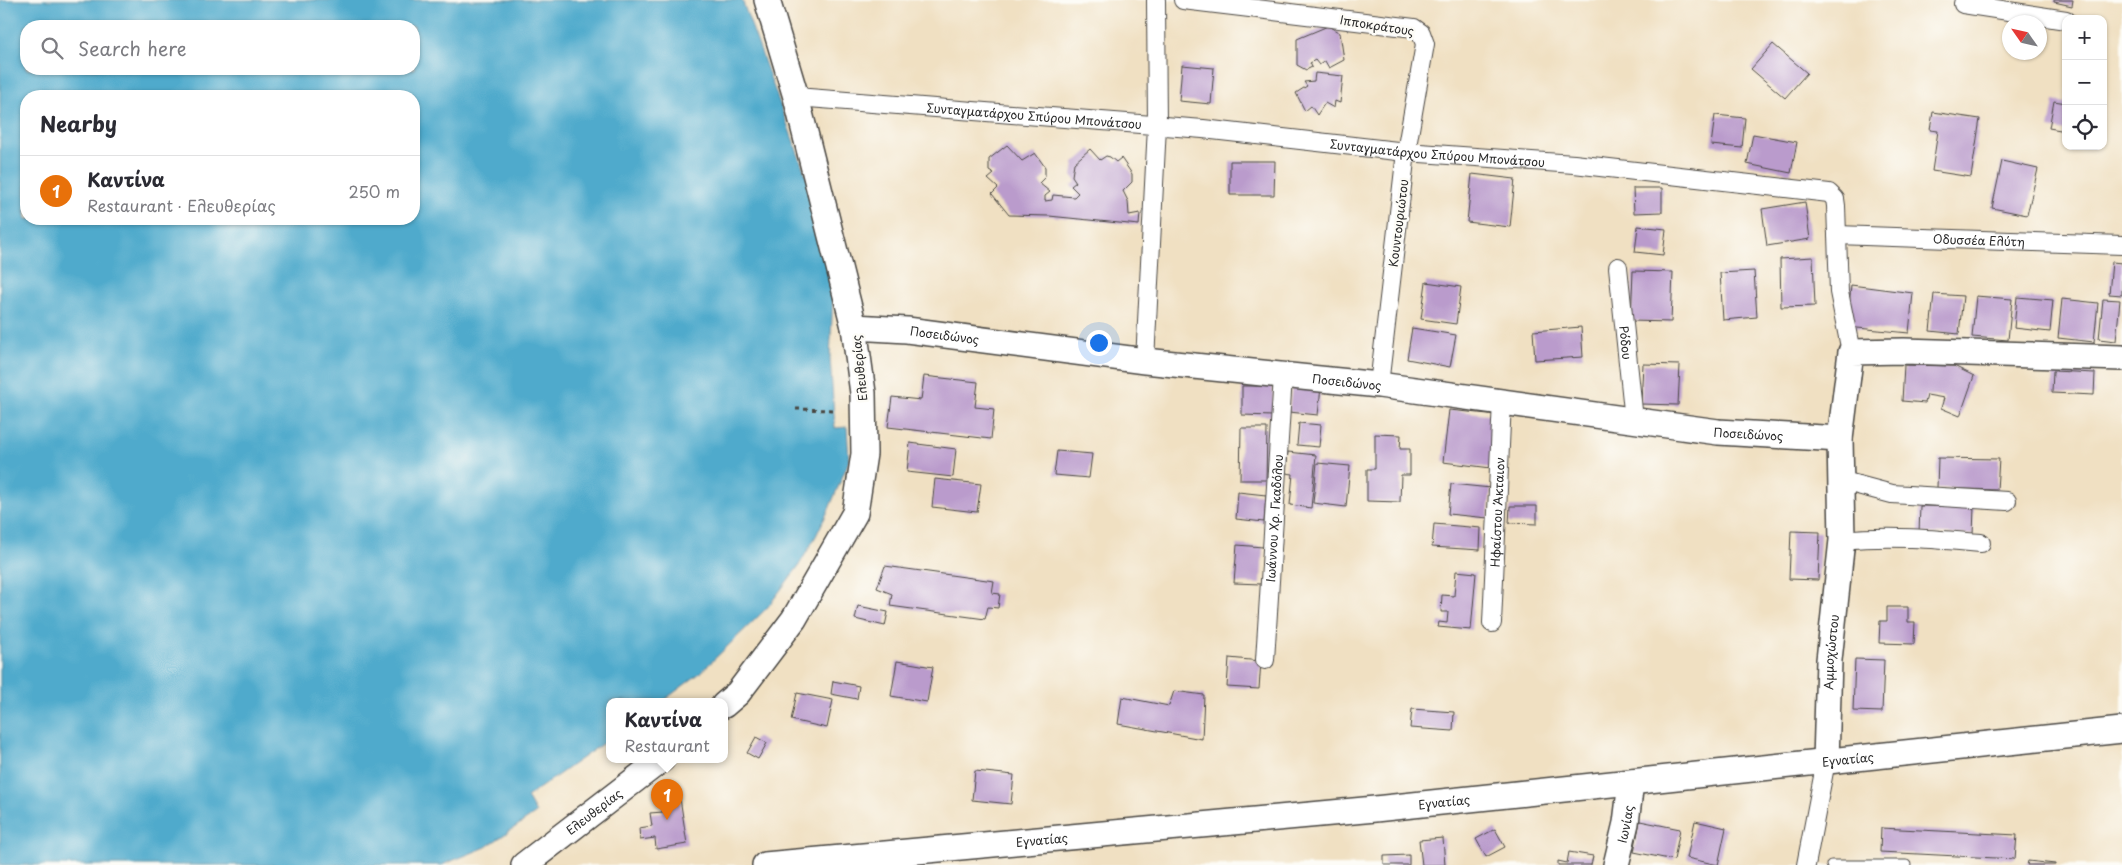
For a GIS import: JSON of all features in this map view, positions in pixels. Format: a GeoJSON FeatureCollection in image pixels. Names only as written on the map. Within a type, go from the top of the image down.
{"type":"FeatureCollection","features":[{"type":"Feature","properties":{"kind":"street","name":"Ελευθερίας"},"geometry":{"type":"LineString","coordinates":[[728,702],[738,693],[794,619],[855,513],[864,446],[863,393],[854,327],[796,97],[767,0]]}},
{"type":"Feature","properties":{"kind":"street"},"geometry":{"type":"LineString","coordinates":[[1145,361],[1156,126],[1156,0]]}},
{"type":"Feature","properties":{"kind":"street","name":"Ιπποκράτους"},"geometry":{"type":"LineString","coordinates":[[1183,0],[1414,28],[1421,33]]}},
{"type":"Feature","properties":{"kind":"street"},"geometry":{"type":"LineString","coordinates":[[1964,0],[1963,4],[2062,19]]}},
{"type":"Feature","properties":{"kind":"street","name":"Κουντουριώτου"},"geometry":{"type":"LineString","coordinates":[[1379,385],[1406,152],[1425,44],[1421,33]]}},
{"type":"Feature","properties":{"kind":"street","name":"Συνταγματάρχου Σπύρου Μπονάτσου"},"geometry":{"type":"LineString","coordinates":[[796,97],[1203,129],[1406,152],[1574,164],[1829,193],[1835,199],[1839,292],[1851,352],[1840,439]]}},
{"type":"Feature","properties":{"kind":"street","name":"Οδυσσέα Ελύτη"},"geometry":{"type":"LineString","coordinates":[[1837,234],[2122,245]]}},
{"type":"Feature","properties":{"kind":"street","name":"Ρόδου"},"geometry":{"type":"LineString","coordinates":[[1618,267],[1634,420]]}},
{"type":"Feature","properties":{"kind":"street","name":"Ποσειδώνος"},"geometry":{"type":"LineString","coordinates":[[854,327],[926,333],[1145,361],[1379,385],[1718,432],[1840,439]]}},
{"type":"Feature","properties":{"kind":"street"},"geometry":{"type":"LineString","coordinates":[[1851,352],[1904,351],[2122,358]]}},
{"type":"Feature","properties":{"kind":"street","name":"Ιωάννου Χρ. Γκαδόλου"},"geometry":{"type":"LineString","coordinates":[[1266,660],[1283,376]]}},
{"type":"Feature","properties":{"kind":"street","name":"Ηφαίστου Άκταιον"},"geometry":{"type":"LineString","coordinates":[[1492,622],[1502,401]]}},
{"type":"Feature","properties":{"kind":"street","name":"Αμμοχώστου"},"geometry":{"type":"LineString","coordinates":[[1806,865],[1826,761],[1829,660],[1842,540],[1843,481],[1840,439]]}},
{"type":"Feature","properties":{"kind":"street"},"geometry":{"type":"LineString","coordinates":[[1843,481],[1892,494],[2007,501]]}},
{"type":"Feature","properties":{"kind":"street"},"geometry":{"type":"LineString","coordinates":[[1842,540],[1874,536],[1913,537],[1981,543]]}},
{"type":"Feature","properties":{"kind":"street","name":"Εγνατίας"},"geometry":{"type":"LineString","coordinates":[[765,865],[931,853],[1375,809],[2122,730]]}},
{"type":"Feature","properties":{"kind":"street","name":"Ελευθερίας"},"geometry":{"type":"LineString","coordinates":[[524,865],[657,763]]}},
{"type":"Feature","properties":{"kind":"street","name":"Ιωνίας"},"geometry":{"type":"LineString","coordinates":[[1616,865],[1626,823],[1631,782]]}},
{"type":"Feature","properties":{"kind":"lane"},"geometry":{"type":"LineString","coordinates":[[1831,865],[1906,865]]}},
{"type":"Feature","properties":{"kind":"path"},"geometry":{"type":"LineString","coordinates":[[796,409],[834,410]]}},
{"type":"Feature","properties":{"kind":"water"},"geometry":{"type":"Polygon","coordinates":[[[0,0],[742,0],[819,211],[833,296],[830,358],[835,428],[847,427],[849,461],[816,536],[798,567],[767,608],[700,673],[667,698],[606,698],[606,741],[527,797],[536,813],[486,847],[442,865],[0,865],[0,0]]]}},
{"type":"Feature","properties":{"kind":"building"},"geometry":{"type":"Polygon","coordinates":[[[2054,0],[2073,0],[2072,6],[2054,2],[2054,0]]]}},
{"type":"Feature","properties":{"kind":"building"},"geometry":{"type":"Polygon","coordinates":[[[1328,26],[1340,33],[1344,60],[1329,68],[1325,61],[1319,65],[1315,60],[1310,63],[1312,67],[1306,70],[1297,65],[1297,39],[1328,26]]]}},
{"type":"Feature","properties":{"kind":"building"},"geometry":{"type":"Polygon","coordinates":[[[1773,44],[1807,73],[1785,98],[1751,69],[1773,44]]]}},
{"type":"Feature","properties":{"kind":"building"},"geometry":{"type":"Polygon","coordinates":[[[1182,65],[1214,68],[1211,104],[1179,101],[1182,65]]]}},
{"type":"Feature","properties":{"kind":"building"},"geometry":{"type":"Polygon","coordinates":[[[1315,73],[1343,76],[1340,103],[1335,101],[1334,108],[1325,103],[1317,115],[1311,106],[1305,111],[1296,93],[1307,86],[1304,82],[1314,81],[1315,73]]]}},
{"type":"Feature","properties":{"kind":"building"},"geometry":{"type":"Polygon","coordinates":[[[2054,101],[2062,102],[2062,130],[2049,128],[2054,101]]]}},
{"type":"Feature","properties":{"kind":"building"},"geometry":{"type":"Polygon","coordinates":[[[1933,112],[1980,119],[1971,177],[1932,171],[1938,131],[1930,130],[1933,112]]]}},
{"type":"Feature","properties":{"kind":"building"},"geometry":{"type":"Polygon","coordinates":[[[1715,115],[1745,118],[1742,148],[1711,145],[1715,115]]]}},
{"type":"Feature","properties":{"kind":"building"},"geometry":{"type":"Polygon","coordinates":[[[1753,134],[1797,142],[1791,173],[1747,164],[1753,134]]]}},
{"type":"Feature","properties":{"kind":"building"},"geometry":{"type":"Polygon","coordinates":[[[1007,145],[1022,161],[1035,153],[1045,167],[1045,177],[1039,183],[1050,192],[1045,196],[1045,201],[1052,200],[1053,195],[1074,197],[1078,193],[1071,186],[1076,182],[1072,176],[1074,163],[1090,149],[1100,160],[1106,156],[1116,162],[1121,158],[1132,174],[1132,182],[1123,191],[1128,201],[1129,215],[1140,213],[1139,225],[1049,216],[1009,215],[992,194],[998,188],[988,179],[994,174],[989,171],[989,159],[1007,145]]]}},
{"type":"Feature","properties":{"kind":"building"},"geometry":{"type":"Polygon","coordinates":[[[1230,161],[1275,161],[1274,195],[1230,195],[1230,161]]]}},
{"type":"Feature","properties":{"kind":"building"},"geometry":{"type":"Polygon","coordinates":[[[2002,161],[2038,169],[2027,215],[1992,208],[2002,161]]]}},
{"type":"Feature","properties":{"kind":"building"},"geometry":{"type":"Polygon","coordinates":[[[1472,174],[1515,179],[1510,227],[1467,222],[1472,174]]]}},
{"type":"Feature","properties":{"kind":"building"},"geometry":{"type":"Polygon","coordinates":[[[1633,188],[1662,188],[1662,212],[1634,213],[1633,188]]]}},
{"type":"Feature","properties":{"kind":"building"},"geometry":{"type":"Polygon","coordinates":[[[1805,202],[1810,239],[1767,246],[1762,209],[1805,202]]]}},
{"type":"Feature","properties":{"kind":"building"},"geometry":{"type":"Polygon","coordinates":[[[1638,226],[1666,229],[1663,255],[1635,252],[1638,226]]]}},
{"type":"Feature","properties":{"kind":"building"},"geometry":{"type":"Polygon","coordinates":[[[1813,257],[1815,306],[1781,307],[1780,259],[1813,257]]]}},
{"type":"Feature","properties":{"kind":"building"},"geometry":{"type":"Polygon","coordinates":[[[2112,262],[2122,263],[2122,295],[2109,294],[2112,262]]]}},
{"type":"Feature","properties":{"kind":"building"},"geometry":{"type":"Polygon","coordinates":[[[1633,271],[1673,272],[1671,322],[1631,321],[1633,271]]]}},
{"type":"Feature","properties":{"kind":"building"},"geometry":{"type":"Polygon","coordinates":[[[1754,271],[1757,317],[1723,320],[1720,273],[1754,271]]]}},
{"type":"Feature","properties":{"kind":"building"},"geometry":{"type":"Polygon","coordinates":[[[1426,282],[1461,287],[1456,324],[1421,319],[1426,282]]]}},
{"type":"Feature","properties":{"kind":"building"},"geometry":{"type":"Polygon","coordinates":[[[1851,285],[1913,293],[1909,333],[1847,327],[1851,285]]]}},
{"type":"Feature","properties":{"kind":"building"},"geometry":{"type":"Polygon","coordinates":[[[1934,294],[1963,296],[1959,334],[1930,331],[1934,294]]]}},
{"type":"Feature","properties":{"kind":"building"},"geometry":{"type":"Polygon","coordinates":[[[1976,296],[2012,299],[2008,340],[1972,337],[1976,296]]]}},
{"type":"Feature","properties":{"kind":"building"},"geometry":{"type":"Polygon","coordinates":[[[2017,297],[2053,300],[2050,332],[2014,328],[2017,297]]]}},
{"type":"Feature","properties":{"kind":"building"},"geometry":{"type":"Polygon","coordinates":[[[2062,299],[2098,303],[2094,342],[2058,338],[2062,299]]]}},
{"type":"Feature","properties":{"kind":"building"},"geometry":{"type":"Polygon","coordinates":[[[2103,299],[2120,300],[2116,341],[2099,339],[2103,299]]]}},
{"type":"Feature","properties":{"kind":"building"},"geometry":{"type":"Polygon","coordinates":[[[1581,327],[1583,357],[1535,360],[1533,331],[1581,327]]]}},
{"type":"Feature","properties":{"kind":"building"},"geometry":{"type":"Polygon","coordinates":[[[1412,328],[1456,335],[1450,367],[1407,359],[1412,328]]]}},
{"type":"Feature","properties":{"kind":"building"},"geometry":{"type":"Polygon","coordinates":[[[1643,364],[1680,365],[1678,405],[1641,404],[1643,364]]]}},
{"type":"Feature","properties":{"kind":"building"},"geometry":{"type":"Polygon","coordinates":[[[1904,365],[1954,366],[1974,376],[1960,416],[1941,408],[1944,398],[1927,395],[1925,403],[1902,401],[1904,365]]]}},
{"type":"Feature","properties":{"kind":"building"},"geometry":{"type":"Polygon","coordinates":[[[2053,371],[2095,373],[2094,395],[2052,393],[2053,371]]]}},
{"type":"Feature","properties":{"kind":"building"},"geometry":{"type":"Polygon","coordinates":[[[924,376],[978,382],[975,407],[994,409],[991,439],[888,427],[892,397],[921,400],[924,376]]]}},
{"type":"Feature","properties":{"kind":"building"},"geometry":{"type":"Polygon","coordinates":[[[1292,384],[1321,387],[1318,415],[1289,412],[1292,384]]]}},
{"type":"Feature","properties":{"kind":"building"},"geometry":{"type":"Polygon","coordinates":[[[1242,386],[1273,386],[1273,416],[1242,415],[1242,386]]]}},
{"type":"Feature","properties":{"kind":"building"},"geometry":{"type":"Polygon","coordinates":[[[1449,410],[1498,415],[1491,468],[1443,462],[1449,410]]]}},
{"type":"Feature","properties":{"kind":"building"},"geometry":{"type":"Polygon","coordinates":[[[1299,423],[1321,425],[1319,447],[1297,445],[1299,423]]]}},
{"type":"Feature","properties":{"kind":"building"},"geometry":{"type":"Polygon","coordinates":[[[1241,428],[1267,428],[1266,480],[1240,480],[1241,428]]]}},
{"type":"Feature","properties":{"kind":"building"},"geometry":{"type":"Polygon","coordinates":[[[1375,434],[1401,435],[1400,449],[1410,449],[1410,475],[1401,475],[1400,502],[1367,501],[1367,469],[1375,469],[1375,434]]]}},
{"type":"Feature","properties":{"kind":"building"},"geometry":{"type":"Polygon","coordinates":[[[910,443],[956,449],[953,477],[907,472],[910,443]]]}},
{"type":"Feature","properties":{"kind":"building"},"geometry":{"type":"Polygon","coordinates":[[[1057,451],[1092,454],[1089,478],[1054,475],[1057,451]]]}},
{"type":"Feature","properties":{"kind":"building"},"geometry":{"type":"Polygon","coordinates":[[[1288,452],[1316,455],[1311,508],[1290,505],[1293,474],[1286,473],[1288,452]]]}},
{"type":"Feature","properties":{"kind":"building"},"geometry":{"type":"Polygon","coordinates":[[[1938,458],[1999,459],[1997,490],[1937,488],[1938,458]]]}},
{"type":"Feature","properties":{"kind":"building"},"geometry":{"type":"Polygon","coordinates":[[[1317,463],[1350,466],[1346,507],[1313,503],[1317,463]]]}},
{"type":"Feature","properties":{"kind":"building"},"geometry":{"type":"Polygon","coordinates":[[[935,479],[981,484],[977,512],[932,507],[935,479]]]}},
{"type":"Feature","properties":{"kind":"building"},"geometry":{"type":"Polygon","coordinates":[[[1451,484],[1491,488],[1488,518],[1448,514],[1451,484]]]}},
{"type":"Feature","properties":{"kind":"building"},"geometry":{"type":"Polygon","coordinates":[[[1238,492],[1266,495],[1264,522],[1236,519],[1238,492]]]}},
{"type":"Feature","properties":{"kind":"building"},"geometry":{"type":"Polygon","coordinates":[[[1510,506],[1537,506],[1537,524],[1509,523],[1510,506]]]}},
{"type":"Feature","properties":{"kind":"building"},"geometry":{"type":"Polygon","coordinates":[[[1920,506],[1974,507],[1973,535],[1919,533],[1920,506]]]}},
{"type":"Feature","properties":{"kind":"building"},"geometry":{"type":"Polygon","coordinates":[[[1434,524],[1481,528],[1480,550],[1432,547],[1434,524]]]}},
{"type":"Feature","properties":{"kind":"building"},"geometry":{"type":"Polygon","coordinates":[[[1791,531],[1820,532],[1818,580],[1789,579],[1791,531]]]}},
{"type":"Feature","properties":{"kind":"building"},"geometry":{"type":"Polygon","coordinates":[[[1237,545],[1263,547],[1261,584],[1234,583],[1237,545]]]}},
{"type":"Feature","properties":{"kind":"building"},"geometry":{"type":"Polygon","coordinates":[[[885,566],[994,581],[992,593],[1000,594],[998,608],[988,607],[985,619],[890,606],[892,594],[877,588],[885,566]]]}},
{"type":"Feature","properties":{"kind":"building"},"geometry":{"type":"Polygon","coordinates":[[[1456,571],[1476,573],[1471,630],[1438,627],[1439,622],[1447,623],[1448,612],[1441,612],[1442,595],[1454,596],[1456,571]]]}},
{"type":"Feature","properties":{"kind":"building"},"geometry":{"type":"Polygon","coordinates":[[[858,606],[888,612],[885,626],[855,619],[858,606]]]}},
{"type":"Feature","properties":{"kind":"building"},"geometry":{"type":"Polygon","coordinates":[[[1887,607],[1908,607],[1908,622],[1915,622],[1914,644],[1879,643],[1880,621],[1887,621],[1887,607]]]}},
{"type":"Feature","properties":{"kind":"building"},"geometry":{"type":"Polygon","coordinates":[[[1229,658],[1261,661],[1259,689],[1227,687],[1229,658]]]}},
{"type":"Feature","properties":{"kind":"building"},"geometry":{"type":"Polygon","coordinates":[[[1855,659],[1884,660],[1882,712],[1853,711],[1855,659]]]}},
{"type":"Feature","properties":{"kind":"building"},"geometry":{"type":"Polygon","coordinates":[[[897,661],[933,667],[927,702],[891,696],[897,661]]]}},
{"type":"Feature","properties":{"kind":"building"},"geometry":{"type":"Polygon","coordinates":[[[833,681],[859,686],[857,699],[831,694],[833,681]]]}},
{"type":"Feature","properties":{"kind":"building"},"geometry":{"type":"Polygon","coordinates":[[[1174,691],[1204,695],[1202,739],[1118,724],[1122,697],[1169,706],[1174,691]]]}},
{"type":"Feature","properties":{"kind":"building"},"geometry":{"type":"Polygon","coordinates":[[[797,693],[833,700],[827,728],[791,720],[797,693]]]}},
{"type":"Feature","properties":{"kind":"building"},"geometry":{"type":"Polygon","coordinates":[[[1412,709],[1454,712],[1453,731],[1410,728],[1412,709]]]}},
{"type":"Feature","properties":{"kind":"building"},"geometry":{"type":"Polygon","coordinates":[[[756,737],[767,743],[758,759],[747,753],[756,737]]]}},
{"type":"Feature","properties":{"kind":"building"},"geometry":{"type":"Polygon","coordinates":[[[975,771],[1014,775],[1011,804],[972,800],[975,771]]]}},
{"type":"Feature","properties":{"kind":"building"},"geometry":{"type":"Polygon","coordinates":[[[680,798],[687,844],[656,849],[655,838],[640,840],[639,828],[652,826],[650,813],[663,812],[661,801],[680,798]]]}},
{"type":"Feature","properties":{"kind":"building"},"geometry":{"type":"Polygon","coordinates":[[[1640,821],[1680,829],[1674,860],[1634,852],[1640,821]]]}},
{"type":"Feature","properties":{"kind":"building"},"geometry":{"type":"Polygon","coordinates":[[[1695,821],[1726,828],[1718,865],[1687,858],[1695,821]]]}},
{"type":"Feature","properties":{"kind":"building"},"geometry":{"type":"Polygon","coordinates":[[[1881,828],[2017,835],[2015,859],[1880,852],[1881,828]]]}},
{"type":"Feature","properties":{"kind":"building"},"geometry":{"type":"Polygon","coordinates":[[[1495,829],[1505,847],[1486,857],[1476,839],[1495,829]]]}},
{"type":"Feature","properties":{"kind":"building"},"geometry":{"type":"Polygon","coordinates":[[[1443,838],[1445,865],[1422,865],[1419,840],[1443,838]]]}},
{"type":"Feature","properties":{"kind":"building"},"geometry":{"type":"Polygon","coordinates":[[[1569,852],[1593,856],[1591,865],[1558,865],[1558,861],[1567,863],[1569,852]]]}},
{"type":"Feature","properties":{"kind":"building"},"geometry":{"type":"Polygon","coordinates":[[[1409,855],[1409,865],[1384,865],[1384,856],[1409,855]]]}},
{"type":"Feature","properties":{"kind":"building"},"geometry":{"type":"Polygon","coordinates":[[[2028,861],[2055,864],[2055,865],[2027,865],[2028,861]]]}},
{"type":"Feature","properties":{"kind":"place","name":"Καντίνα"},"geometry":{"type":"Point","coordinates":[667,820]}}]}
